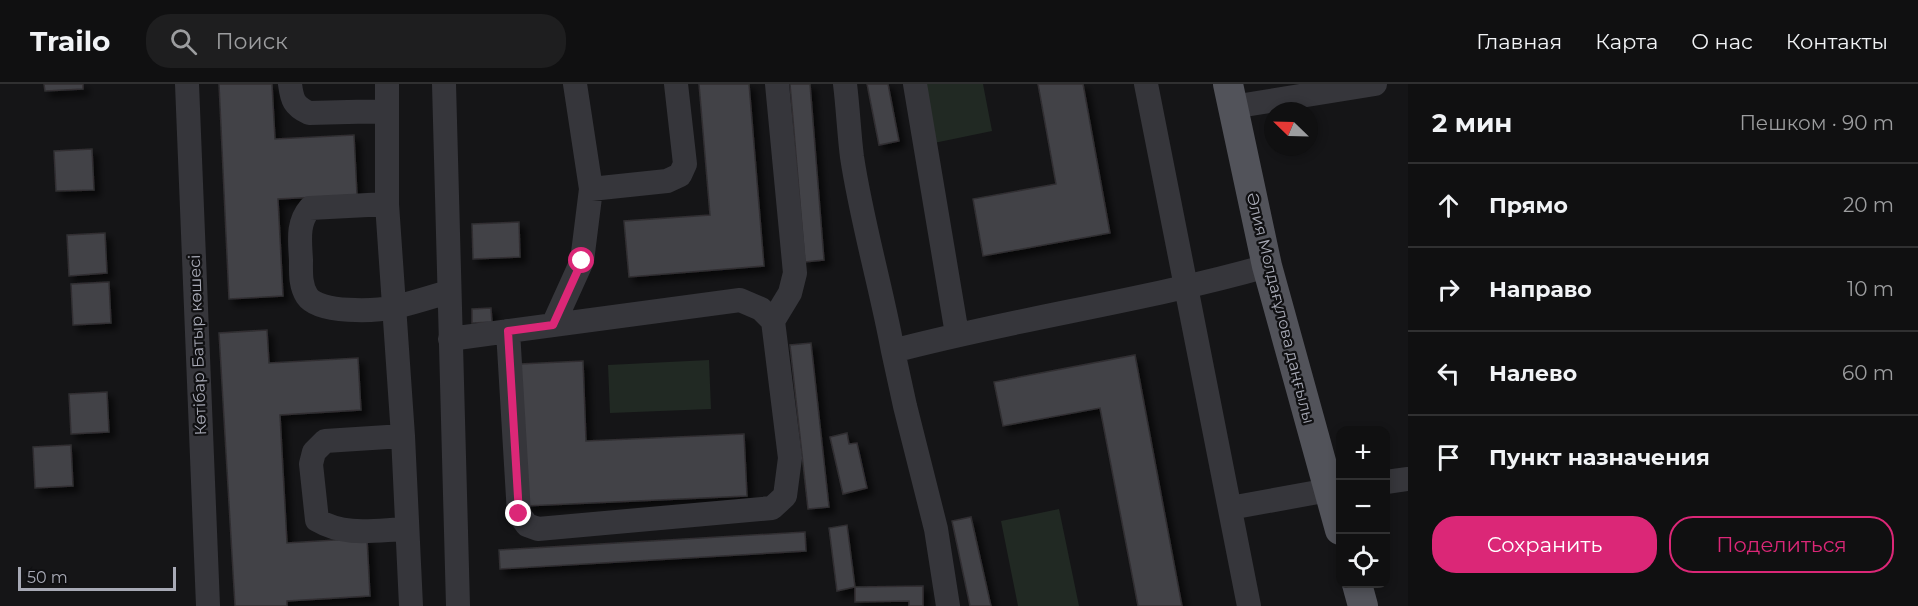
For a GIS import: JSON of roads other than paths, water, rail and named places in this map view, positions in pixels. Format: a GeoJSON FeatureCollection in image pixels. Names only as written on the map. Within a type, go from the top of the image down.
{"type":"FeatureCollection","features":[{"type":"Feature","properties":{"kind":"main road","name":"Әлия Молдағұлова даңғылы"},"geometry":{"type":"LineString","coordinates":[[1230,96],[1267,266],[1334,489]]}},
{"type":"Feature","properties":{"kind":"main road"},"geometry":{"type":"LineString","coordinates":[[1358,588],[1363,606]]}},
{"type":"Feature","properties":{"kind":"street","name":"Көтібар Батыр көшесі"},"geometry":{"type":"LineString","coordinates":[[187,84],[208,606]]}},
{"type":"Feature","properties":{"kind":"street"},"geometry":{"type":"LineString","coordinates":[[290,84],[292,102],[309,114],[387,111]]}},
{"type":"Feature","properties":{"kind":"street"},"geometry":{"type":"LineString","coordinates":[[387,84],[387,204],[403,436],[411,606]]}},
{"type":"Feature","properties":{"kind":"street"},"geometry":{"type":"LineString","coordinates":[[444,84],[458,606]]}},
{"type":"Feature","properties":{"kind":"street"},"geometry":{"type":"LineString","coordinates":[[553,325],[582,261],[591,189],[575,84]]}},
{"type":"Feature","properties":{"kind":"street"},"geometry":{"type":"LineString","coordinates":[[591,189],[667,180],[680,175],[685,164],[676,84]]}},
{"type":"Feature","properties":{"kind":"street"},"geometry":{"type":"LineString","coordinates":[[773,321],[790,293],[795,273],[777,84]]}},
{"type":"Feature","properties":{"kind":"street"},"geometry":{"type":"LineString","coordinates":[[845,84],[852,157],[905,406],[936,530],[948,606]]}},
{"type":"Feature","properties":{"kind":"street"},"geometry":{"type":"LineString","coordinates":[[915,84],[957,334]]}},
{"type":"Feature","properties":{"kind":"street"},"geometry":{"type":"LineString","coordinates":[[1146,84],[1249,606]]}},
{"type":"Feature","properties":{"kind":"street"},"geometry":{"type":"LineString","coordinates":[[1230,96],[1376,84]]}},
{"type":"Feature","properties":{"kind":"street"},"geometry":{"type":"LineString","coordinates":[[387,204],[310,208],[304,215],[300,226],[302,282],[308,297],[318,304],[336,310],[394,307],[448,292]]}},
{"type":"Feature","properties":{"kind":"street"},"geometry":{"type":"LineString","coordinates":[[893,351],[957,334],[1214,281],[1267,266]]}},
{"type":"Feature","properties":{"kind":"street"},"geometry":{"type":"LineString","coordinates":[[450,339],[508,331],[741,300],[762,309],[773,321],[790,458],[785,496],[772,508],[538,529],[527,525],[519,514],[508,331]]}},
{"type":"Feature","properties":{"kind":"street"},"geometry":{"type":"LineString","coordinates":[[403,436],[325,441],[314,452],[311,464],[317,520],[330,528],[344,531],[407,529]]}},
{"type":"Feature","properties":{"kind":"street"},"geometry":{"type":"LineString","coordinates":[[1390,481],[1408,479]]}},
{"type":"Feature","properties":{"kind":"street"},"geometry":{"type":"LineString","coordinates":[[1230,508],[1334,489]]}}]}
